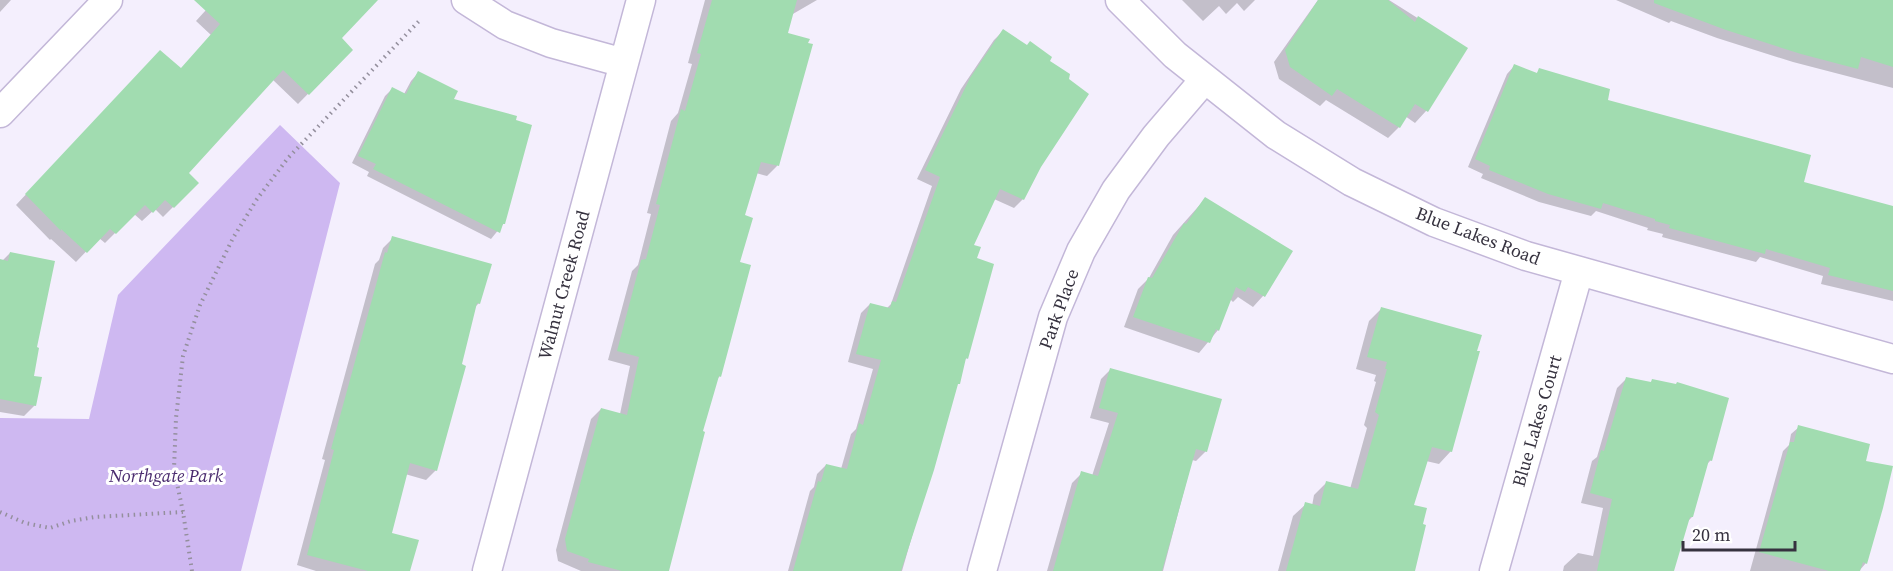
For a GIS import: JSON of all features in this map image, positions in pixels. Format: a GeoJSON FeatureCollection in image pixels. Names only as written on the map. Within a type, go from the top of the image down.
{"type":"FeatureCollection","features":[{"type":"Feature","properties":{"kind":"street"},"geometry":{"type":"LineString","coordinates":[[0,113],[108,0]]}},
{"type":"Feature","properties":{"kind":"street"},"geometry":{"type":"LineString","coordinates":[[466,0],[505,25],[551,43],[624,63]]}},
{"type":"Feature","properties":{"kind":"street","name":"Walnut Creek Road"},"geometry":{"type":"LineString","coordinates":[[487,571],[641,0]]}},
{"type":"Feature","properties":{"kind":"street","name":"Blue Lakes Road"},"geometry":{"type":"LineString","coordinates":[[1120,0],[1175,55],[1276,135],[1352,182],[1434,222],[1526,256],[1893,359]]}},
{"type":"Feature","properties":{"kind":"street","name":"Park Place"},"geometry":{"type":"LineString","coordinates":[[982,571],[1053,317],[1081,251],[1116,190],[1156,136],[1204,80]]}},
{"type":"Feature","properties":{"kind":"street","name":"Blue Lakes Court"},"geometry":{"type":"LineString","coordinates":[[1494,571],[1579,271]]}},
{"type":"Feature","properties":{"kind":"path"},"geometry":{"type":"LineString","coordinates":[[192,571],[174,469],[176,418],[183,356],[200,305],[233,238],[257,199],[288,158],[421,19]]}},
{"type":"Feature","properties":{"kind":"path"},"geometry":{"type":"LineString","coordinates":[[0,512],[25,524],[50,528],[71,521],[95,517],[183,512]]}},
{"type":"Feature","properties":{"kind":"green space","name":"Northgate Park"},"geometry":{"type":"Polygon","coordinates":[[[280,125],[340,183],[241,571],[0,571],[0,418],[89,419],[118,295],[280,125]]]}},
{"type":"Feature","properties":{"kind":"building"},"geometry":{"type":"Polygon","coordinates":[[[194,0],[378,0],[342,38],[353,50],[309,95],[283,70],[189,173],[199,183],[174,208],[165,200],[153,213],[145,205],[116,234],[110,229],[87,253],[61,229],[61,231],[25,194],[160,50],[181,68],[220,24],[194,0]]]}},
{"type":"Feature","properties":{"kind":"building"},"geometry":{"type":"Polygon","coordinates":[[[712,0],[797,0],[788,33],[810,39],[808,43],[813,44],[779,166],[761,162],[745,215],[753,218],[740,262],[751,265],[721,377],[719,376],[703,431],[705,432],[669,571],[622,571],[588,562],[589,559],[567,551],[565,539],[601,408],[627,415],[639,357],[617,351],[641,260],[646,259],[660,205],[656,204],[681,109],[685,111],[701,54],[697,53],[712,0]]]}},
{"type":"Feature","properties":{"kind":"building"},"geometry":{"type":"Polygon","coordinates":[[[1318,0],[1388,0],[1415,22],[1418,16],[1468,48],[1428,112],[1415,104],[1400,128],[1337,89],[1332,96],[1290,67],[1285,50],[1318,0]]]}},
{"type":"Feature","properties":{"kind":"building"},"geometry":{"type":"Polygon","coordinates":[[[1654,0],[1893,0],[1893,67],[1861,57],[1858,69],[1801,54],[1726,30],[1654,3],[1654,0]]]}},
{"type":"Feature","properties":{"kind":"building"},"geometry":{"type":"Polygon","coordinates":[[[1003,29],[1027,45],[1030,41],[1052,57],[1050,61],[1070,74],[1069,79],[1089,94],[1041,167],[1024,200],[1000,189],[974,245],[981,247],[977,258],[994,264],[968,359],[966,358],[934,470],[901,571],[793,571],[818,481],[821,482],[826,464],[847,469],[859,423],[863,425],[881,360],[856,354],[870,303],[890,308],[892,301],[896,302],[940,177],[925,170],[970,78],[1003,29]]]}},
{"type":"Feature","properties":{"kind":"building"},"geometry":{"type":"Polygon","coordinates":[[[1514,64],[1537,73],[1539,68],[1610,89],[1608,100],[1811,155],[1804,182],[1893,206],[1893,291],[1828,275],[1830,268],[1766,249],[1765,254],[1669,228],[1670,225],[1655,221],[1655,219],[1603,203],[1601,209],[1548,194],[1489,170],[1490,166],[1475,159],[1514,64]]]}},
{"type":"Feature","properties":{"kind":"building"},"geometry":{"type":"Polygon","coordinates":[[[418,71],[458,91],[454,99],[517,116],[516,120],[532,125],[505,224],[500,233],[373,169],[376,164],[358,156],[392,87],[406,94],[418,71]]]}},
{"type":"Feature","properties":{"kind":"building"},"geometry":{"type":"Polygon","coordinates":[[[1205,197],[1293,251],[1265,297],[1248,287],[1245,292],[1236,287],[1219,331],[1216,329],[1210,343],[1133,317],[1148,277],[1152,278],[1184,223],[1186,224],[1205,197]]]}},
{"type":"Feature","properties":{"kind":"building"},"geometry":{"type":"Polygon","coordinates":[[[392,236],[492,264],[480,304],[477,303],[462,364],[466,366],[437,471],[410,463],[392,533],[419,540],[410,571],[368,571],[307,555],[334,450],[331,449],[385,252],[387,253],[392,236]]]}},
{"type":"Feature","properties":{"kind":"building"},"geometry":{"type":"Polygon","coordinates":[[[10,252],[55,261],[37,347],[39,348],[34,376],[42,377],[36,406],[0,399],[0,259],[8,261],[10,252]]]}},
{"type":"Feature","properties":{"kind":"building"},"geometry":{"type":"Polygon","coordinates":[[[1381,307],[1482,335],[1477,351],[1480,351],[1452,452],[1432,447],[1414,505],[1427,508],[1423,524],[1426,525],[1415,571],[1286,571],[1305,502],[1320,506],[1326,481],[1358,489],[1379,415],[1375,412],[1387,369],[1385,369],[1387,362],[1367,357],[1381,307]]]}},
{"type":"Feature","properties":{"kind":"building"},"geometry":{"type":"Polygon","coordinates":[[[1110,368],[1222,399],[1207,452],[1196,449],[1162,571],[1053,571],[1081,471],[1098,476],[1118,413],[1099,408],[1110,368]]]}},
{"type":"Feature","properties":{"kind":"building"},"geometry":{"type":"Polygon","coordinates":[[[1626,377],[1651,382],[1652,379],[1676,384],[1677,382],[1729,398],[1712,461],[1709,460],[1693,517],[1690,517],[1674,571],[1597,571],[1612,499],[1590,493],[1601,450],[1604,451],[1626,377]]]}},
{"type":"Feature","properties":{"kind":"building"},"geometry":{"type":"Polygon","coordinates":[[[1798,425],[1870,444],[1866,461],[1893,466],[1867,564],[1863,562],[1860,571],[1829,571],[1759,552],[1790,442],[1794,442],[1798,425]]]}}]}
